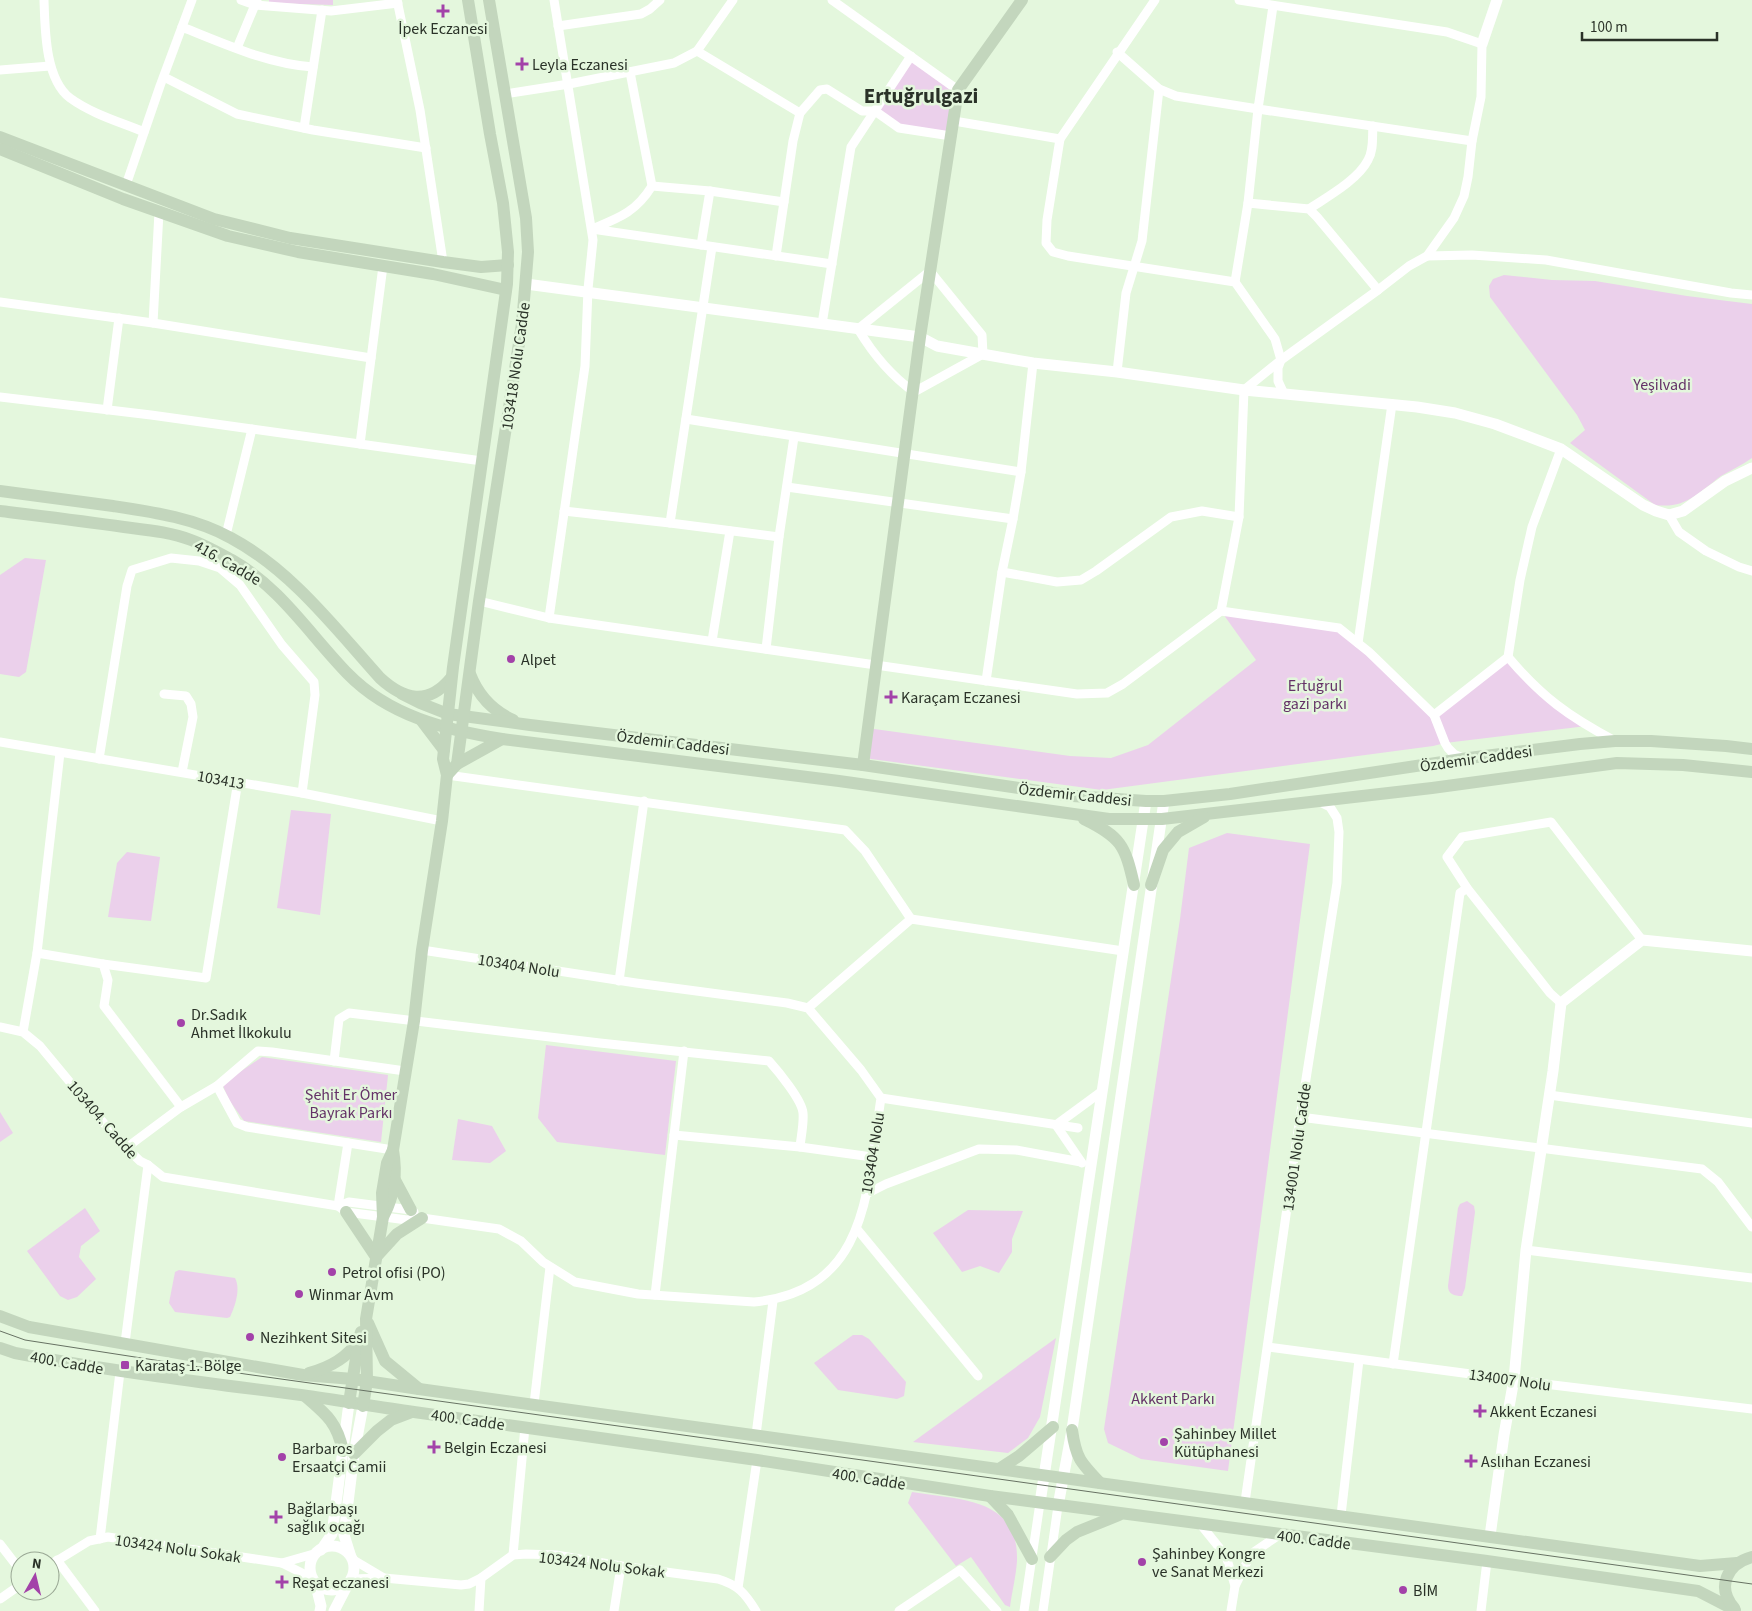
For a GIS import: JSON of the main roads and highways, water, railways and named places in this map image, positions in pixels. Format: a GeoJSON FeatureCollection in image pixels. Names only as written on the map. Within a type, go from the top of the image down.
{"type":"FeatureCollection","features":[{"type":"Feature","properties":{"kind":"main road"},"geometry":{"type":"LineString","coordinates":[[363,1406],[367,1381],[366,1319],[384,1211],[382,1193],[386,1163],[393,1150],[406,1071],[442,821],[447,775],[443,758],[445,728],[506,290],[508,264],[503,203],[468,0]]}},
{"type":"Feature","properties":{"kind":"main road","name":"103418 Nolu Cadde"},"geometry":{"type":"LineString","coordinates":[[457,764],[479,601],[522,324],[528,252],[526,218],[489,0]]}},
{"type":"Feature","properties":{"kind":"main road"},"geometry":{"type":"LineString","coordinates":[[863,765],[920,337],[958,90],[1022,0]]}},
{"type":"Feature","properties":{"kind":"main road"},"geometry":{"type":"LineString","coordinates":[[0,137],[214,219],[290,238],[482,267],[508,264]]}},
{"type":"Feature","properties":{"kind":"main road"},"geometry":{"type":"LineString","coordinates":[[0,150],[123,199],[228,236],[307,254],[433,274],[506,290]]}},
{"type":"Feature","properties":{"kind":"main road","name":"Özdemir Caddesi"},"geometry":{"type":"LineString","coordinates":[[0,491],[162,514],[226,535],[251,550],[304,594],[390,688],[448,714],[863,765],[1072,796],[1146,801],[1164,801],[1295,785],[1469,758],[1615,741],[1684,742],[1752,749]]}},
{"type":"Feature","properties":{"kind":"main road","name":"416. Cadde"},"geometry":{"type":"LineString","coordinates":[[0,511],[163,532],[192,540],[233,561],[268,585],[349,675],[368,692],[398,711],[422,721],[462,733]]}},
{"type":"Feature","properties":{"kind":"main road"},"geometry":{"type":"LineString","coordinates":[[469,672],[481,696],[494,709],[511,720],[530,725]]}},
{"type":"Feature","properties":{"kind":"main road"},"geometry":{"type":"LineString","coordinates":[[402,694],[414,697],[427,695],[440,689],[452,678]]}},
{"type":"Feature","properties":{"kind":"main road"},"geometry":{"type":"LineString","coordinates":[[422,721],[444,750]]}},
{"type":"Feature","properties":{"kind":"main road","name":"Özdemir Caddesi"},"geometry":{"type":"LineString","coordinates":[[462,733],[839,781],[1109,819],[1162,819],[1474,783],[1617,763],[1684,765],[1752,772]]}},
{"type":"Feature","properties":{"kind":"main road"},"geometry":{"type":"LineString","coordinates":[[447,775],[457,764],[502,739]]}},
{"type":"Feature","properties":{"kind":"main road"},"geometry":{"type":"LineString","coordinates":[[1151,884],[1163,850],[1178,832],[1210,813]]}},
{"type":"Feature","properties":{"kind":"main road"},"geometry":{"type":"LineString","coordinates":[[1075,815],[1104,829],[1120,843],[1127,856],[1134,885]]}},
{"type":"Feature","properties":{"kind":"main road"},"geometry":{"type":"LineString","coordinates":[[384,1211],[393,1195],[396,1163],[393,1150]]}},
{"type":"Feature","properties":{"kind":"main road"},"geometry":{"type":"LineString","coordinates":[[395,1180],[410,1210]]}},
{"type":"Feature","properties":{"kind":"main road"},"geometry":{"type":"LineString","coordinates":[[342,1209],[376,1257]]}},
{"type":"Feature","properties":{"kind":"main road"},"geometry":{"type":"LineString","coordinates":[[376,1257],[397,1234],[422,1218]]}},
{"type":"Feature","properties":{"kind":"main road","name":"400. Cadde"},"geometry":{"type":"LineString","coordinates":[[0,1316],[28,1327],[302,1375],[353,1379],[1700,1566],[1738,1563],[1752,1557]]}},
{"type":"Feature","properties":{"kind":"main road"},"geometry":{"type":"LineString","coordinates":[[349,1403],[359,1339],[366,1319]]}},
{"type":"Feature","properties":{"kind":"main road"},"geometry":{"type":"LineString","coordinates":[[366,1319],[385,1361],[419,1389]]}},
{"type":"Feature","properties":{"kind":"main road"},"geometry":{"type":"LineString","coordinates":[[302,1375],[337,1361],[352,1351],[359,1339]]}},
{"type":"Feature","properties":{"kind":"main road","name":"400. Cadde"},"geometry":{"type":"LineString","coordinates":[[3,1351],[120,1372],[305,1396],[363,1406],[757,1460],[1058,1506],[1487,1561],[1698,1591],[1736,1610]]}},
{"type":"Feature","properties":{"kind":"main road"},"geometry":{"type":"LineString","coordinates":[[305,1396],[332,1421],[349,1452],[391,1420],[414,1412]]}},
{"type":"Feature","properties":{"kind":"main road"},"geometry":{"type":"LineString","coordinates":[[999,1469],[1019,1456],[1053,1427]]}},
{"type":"Feature","properties":{"kind":"main road"},"geometry":{"type":"LineString","coordinates":[[1072,1430],[1075,1451],[1078,1457],[1100,1482]]}},
{"type":"Feature","properties":{"kind":"main road"},"geometry":{"type":"LineString","coordinates":[[990,1496],[1008,1515],[1032,1559]]}},
{"type":"Feature","properties":{"kind":"main road"},"geometry":{"type":"LineString","coordinates":[[1050,1557],[1066,1540],[1077,1532],[1121,1514]]}},
{"type":"Feature","properties":{"kind":"main road"},"geometry":{"type":"LineString","coordinates":[[1736,1610],[1726,1594],[1725,1585],[1731,1569],[1738,1563]]}},
{"type":"Feature","properties":{"kind":"tram line"},"geometry":{"type":"LineString","coordinates":[[0,1331],[25,1340],[245,1374],[1752,1584]]}},
{"type":"Feature","properties":{"kind":"place","name":"İpek Eczanesi"},"geometry":{"type":"Point","coordinates":[443,11]}},
{"type":"Feature","properties":{"kind":"place","name":"Leyla Eczanesi"},"geometry":{"type":"Point","coordinates":[522,64]}},
{"type":"Feature","properties":{"kind":"place","name":"Alpet"},"geometry":{"type":"Point","coordinates":[511,659]}},
{"type":"Feature","properties":{"kind":"place","name":"Karaçam Eczanesi"},"geometry":{"type":"Point","coordinates":[891,697]}},
{"type":"Feature","properties":{"kind":"place","name":"Dr.Sadık Ahmet İlkokulu"},"geometry":{"type":"Point","coordinates":[181,1023]}},
{"type":"Feature","properties":{"kind":"place","name":"Petrol ofisi (PO)"},"geometry":{"type":"Point","coordinates":[332,1272]}},
{"type":"Feature","properties":{"kind":"place","name":"Winmar Avm"},"geometry":{"type":"Point","coordinates":[299,1294]}},
{"type":"Feature","properties":{"kind":"place","name":"Nezihkent Sitesi"},"geometry":{"type":"Point","coordinates":[250,1337]}},
{"type":"Feature","properties":{"kind":"place","name":"Karataş 1. Bölge"},"geometry":{"type":"Point","coordinates":[125,1365]}},
{"type":"Feature","properties":{"kind":"place","name":"Akkent Eczanesi"},"geometry":{"type":"Point","coordinates":[1480,1411]}},
{"type":"Feature","properties":{"kind":"place","name":"Şahinbey Millet Kütüphanesi"},"geometry":{"type":"Point","coordinates":[1164,1442]}},
{"type":"Feature","properties":{"kind":"place","name":"Belgin Eczanesi"},"geometry":{"type":"Point","coordinates":[434,1447]}},
{"type":"Feature","properties":{"kind":"place","name":"Barbaros Ersaatçi Camii"},"geometry":{"type":"Point","coordinates":[282,1457]}},
{"type":"Feature","properties":{"kind":"place","name":"Aslıhan Eczanesi"},"geometry":{"type":"Point","coordinates":[1471,1461]}},
{"type":"Feature","properties":{"kind":"place","name":"Bağlarbaşı sağlık ocağı"},"geometry":{"type":"Point","coordinates":[276,1517]}},
{"type":"Feature","properties":{"kind":"place","name":"Şahinbey Kongre ve Sanat Merkezi"},"geometry":{"type":"Point","coordinates":[1142,1562]}},
{"type":"Feature","properties":{"kind":"place","name":"Reşat eczanesi"},"geometry":{"type":"Point","coordinates":[282,1582]}},
{"type":"Feature","properties":{"kind":"place","name":"BİM"},"geometry":{"type":"Point","coordinates":[1403,1590]}},
{"type":"Feature","properties":{"kind":"district","name":"Ertuğrulgazi"},"geometry":{"type":"Point","coordinates":[921,96]}},
{"type":"Feature","properties":{"kind":"park label","name":"Yeşilvadi"},"geometry":{"type":"Point","coordinates":[1662,384]}},
{"type":"Feature","properties":{"kind":"park label","name":"Ertuğrul gazi parkı"},"geometry":{"type":"Point","coordinates":[1315,694]}},
{"type":"Feature","properties":{"kind":"park label","name":"Şehit Er Ömer Bayrak Parkı"},"geometry":{"type":"Point","coordinates":[351,1103]}},
{"type":"Feature","properties":{"kind":"park label","name":"Akkent Parkı"},"geometry":{"type":"Point","coordinates":[1173,1398]}}]}
